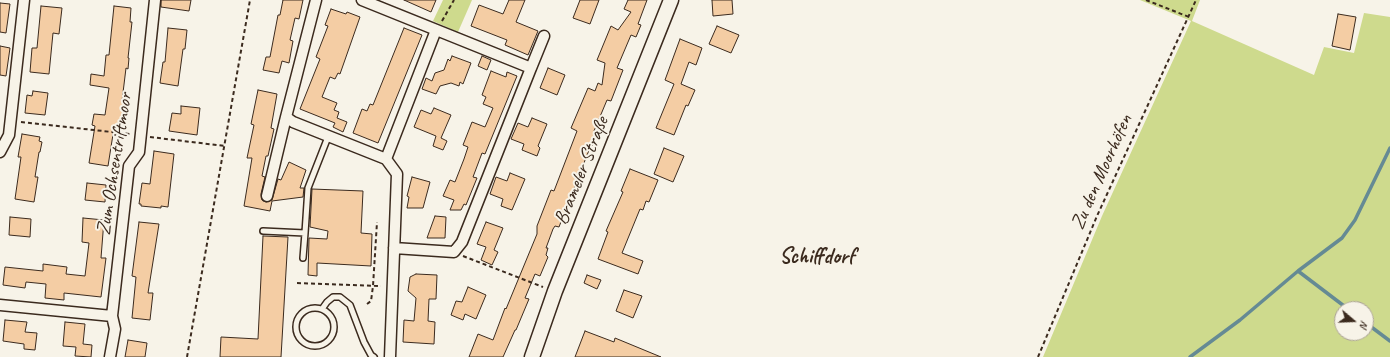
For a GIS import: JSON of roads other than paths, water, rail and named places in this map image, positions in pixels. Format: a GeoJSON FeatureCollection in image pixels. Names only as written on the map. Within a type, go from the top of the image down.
{"type":"FeatureCollection","features":[{"type":"Feature","properties":{"kind":"street"},"geometry":{"type":"LineString","coordinates":[[0,152],[9,135],[24,0]]}},
{"type":"Feature","properties":{"kind":"street","name":"Zum Ochsentriftmoor"},"geometry":{"type":"LineString","coordinates":[[110,357],[115,329],[112,316],[129,166],[139,152],[156,0]]}},
{"type":"Feature","properties":{"kind":"street"},"geometry":{"type":"LineString","coordinates":[[267,196],[316,0]]}},
{"type":"Feature","properties":{"kind":"street"},"geometry":{"type":"LineString","coordinates":[[362,0],[531,68]]}},
{"type":"Feature","properties":{"kind":"street","name":"Brameler Straße"},"geometry":{"type":"LineString","coordinates":[[532,357],[555,292],[671,0]]}},
{"type":"Feature","properties":{"kind":"street"},"geometry":{"type":"LineString","coordinates":[[386,159],[436,30]]}},
{"type":"Feature","properties":{"kind":"street"},"geometry":{"type":"LineString","coordinates":[[394,248],[454,252],[462,242],[544,36]]}},
{"type":"Feature","properties":{"kind":"street"},"geometry":{"type":"LineString","coordinates":[[286,117],[293,122],[328,137],[386,159],[397,174],[390,357]]}},
{"type":"Feature","properties":{"kind":"street"},"geometry":{"type":"LineString","coordinates":[[0,305],[112,316]]}},
{"type":"Feature","properties":{"kind":"lane"},"geometry":{"type":"LineString","coordinates":[[303,258],[308,188],[328,137]]}},
{"type":"Feature","properties":{"kind":"lane"},"geometry":{"type":"LineString","coordinates":[[263,231],[305,233]]}},
{"type":"Feature","properties":{"kind":"lane"},"geometry":{"type":"LineString","coordinates":[[322,309],[333,297],[340,297],[350,305],[364,342],[371,355],[374,357]]}},
{"type":"Feature","properties":{"kind":"lane"},"geometry":{"type":"LineString","coordinates":[[308,309],[322,309],[328,312],[332,318],[334,332],[326,343],[320,346],[306,344],[297,334],[296,326],[298,320],[302,313],[308,309]]}},
{"type":"Feature","properties":{"kind":"waterway"},"geometry":{"type":"LineString","coordinates":[[1190,357],[1240,320],[1298,271],[1342,238],[1355,220],[1390,148]]}},
{"type":"Feature","properties":{"kind":"waterway"},"geometry":{"type":"LineString","coordinates":[[1298,271],[1337,301]]}},
{"type":"Feature","properties":{"kind":"waterway"},"geometry":{"type":"LineString","coordinates":[[1374,329],[1390,341]]}},
{"type":"Feature","properties":{"kind":"district","name":"Schiffdorf"},"geometry":{"type":"Point","coordinates":[817,257]}}]}
